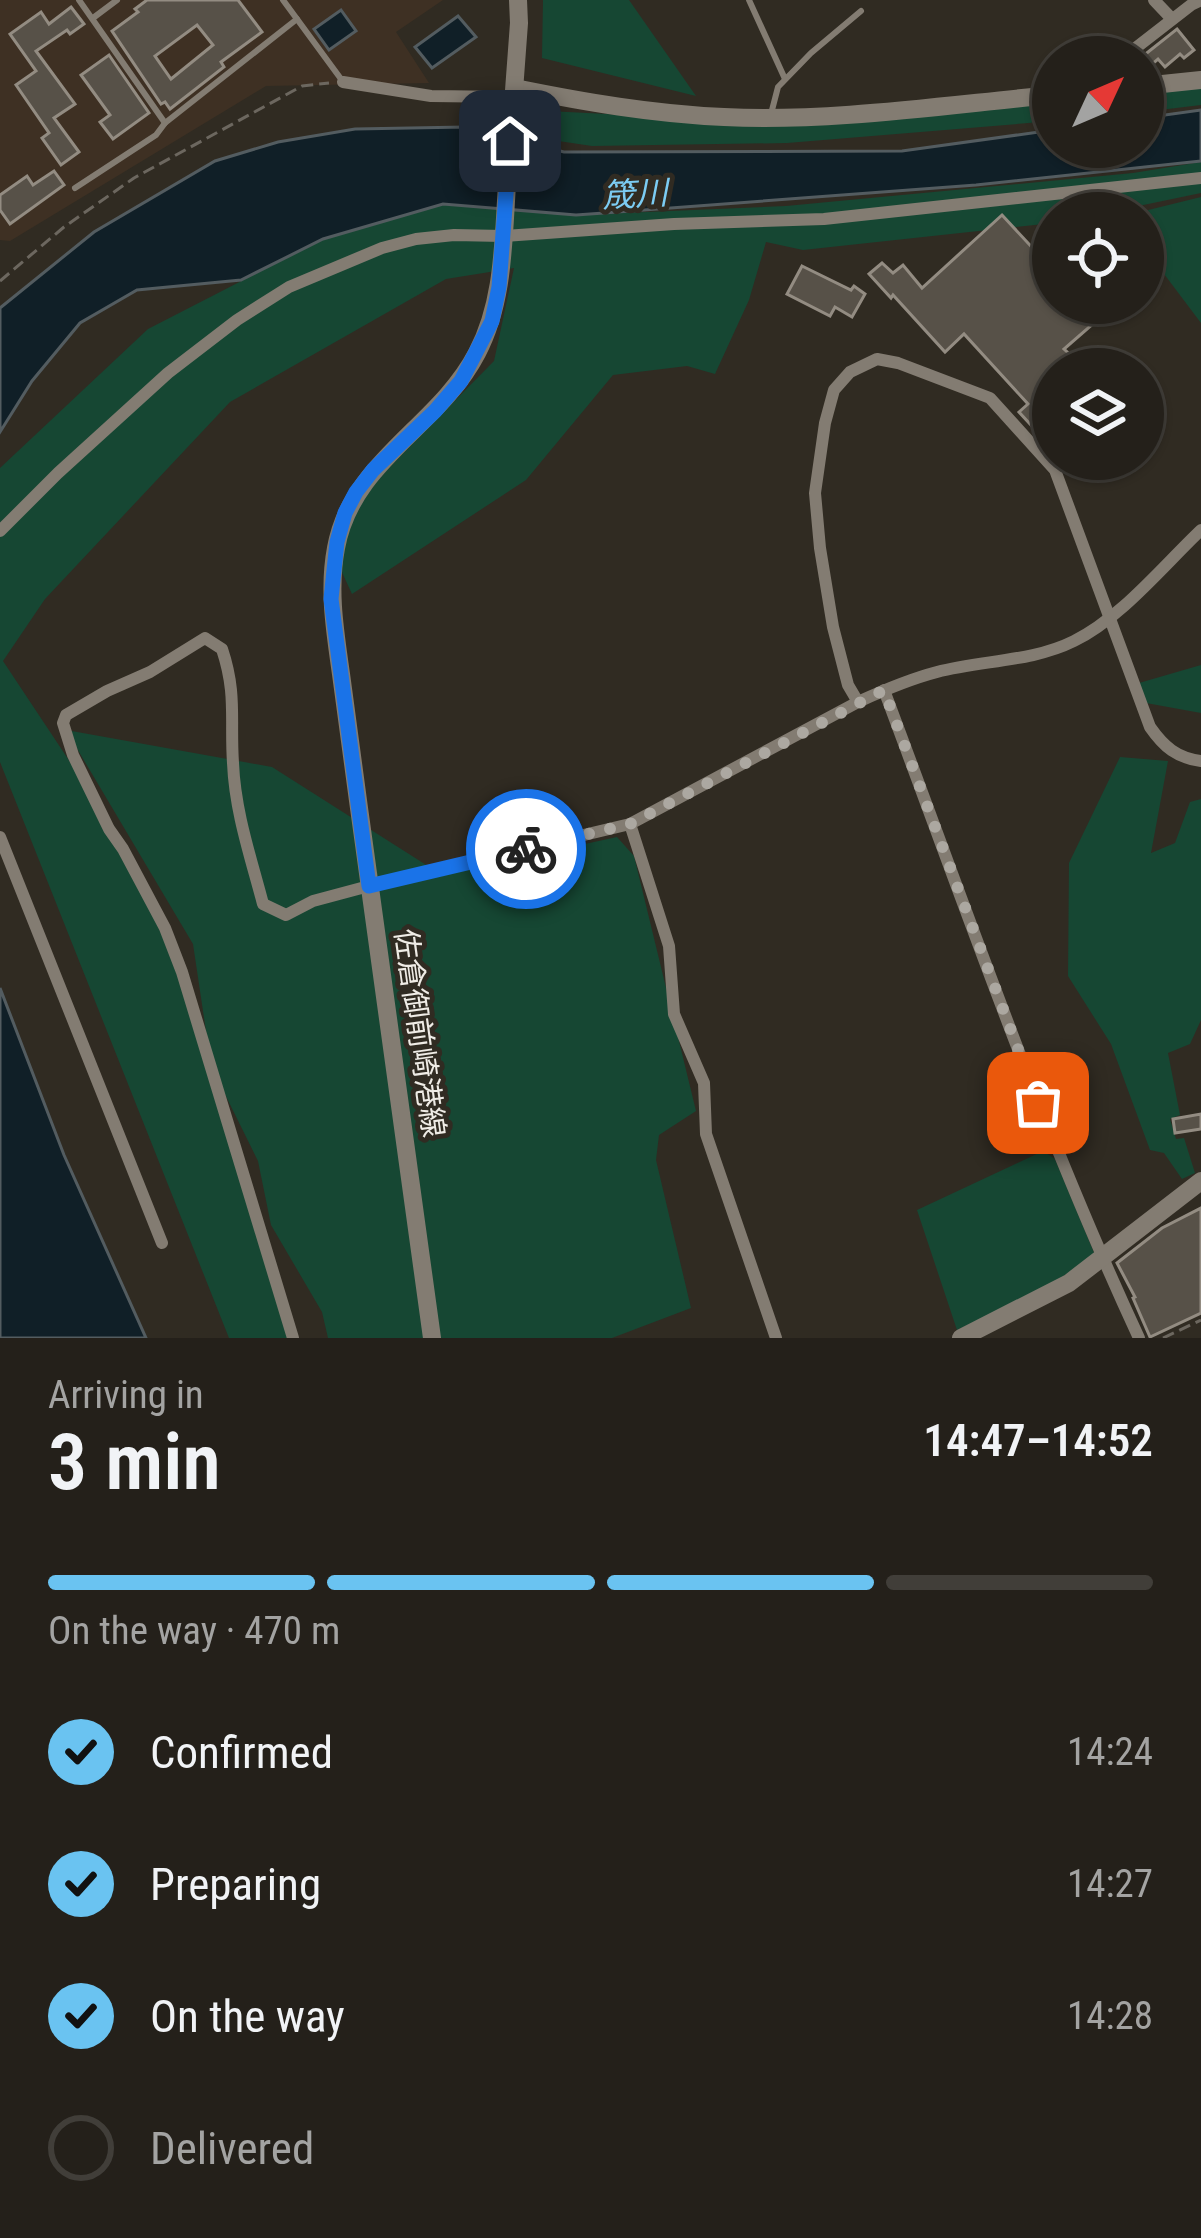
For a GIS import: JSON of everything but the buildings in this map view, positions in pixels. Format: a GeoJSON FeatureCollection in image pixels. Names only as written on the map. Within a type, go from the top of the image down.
{"type":"FeatureCollection","features":[{"type":"Feature","properties":{"kind":"main road","name":"佐倉御前崎港線"},"geometry":{"type":"LineString","coordinates":[[432,1338],[331,599],[337,542],[356,492],[461,381],[492,321],[503,234],[518,0]]}},
{"type":"Feature","properties":{"kind":"main road"},"geometry":{"type":"LineString","coordinates":[[1164,84],[1201,80]]}},
{"type":"Feature","properties":{"kind":"main road"},"geometry":{"type":"LineString","coordinates":[[514,92],[657,113],[770,117],[1032,97]]}},
{"type":"Feature","properties":{"kind":"main road"},"geometry":{"type":"LineString","coordinates":[[961,1338],[1069,1283],[1201,1181]]}},
{"type":"Feature","properties":{"kind":"street"},"geometry":{"type":"LineString","coordinates":[[1154,0],[1172,19]]}},
{"type":"Feature","properties":{"kind":"street"},"geometry":{"type":"LineString","coordinates":[[1151,36],[1201,0]]}},
{"type":"Feature","properties":{"kind":"street"},"geometry":{"type":"LineString","coordinates":[[343,82],[431,96],[514,92]]}},
{"type":"Feature","properties":{"kind":"street"},"geometry":{"type":"LineString","coordinates":[[0,531],[168,373],[237,320],[289,287],[382,248],[454,236],[824,219],[1201,178]]}},
{"type":"Feature","properties":{"kind":"street"},"geometry":{"type":"LineString","coordinates":[[858,702],[848,685],[833,627],[815,493],[834,390],[850,372],[877,359],[898,362],[990,398],[1055,470],[1150,728],[1174,753],[1201,760]]}},
{"type":"Feature","properties":{"kind":"street"},"geometry":{"type":"LineString","coordinates":[[292,1338],[182,972],[165,928],[73,755],[63,723],[66,715],[205,638],[221,650],[234,695],[233,762],[239,815],[263,904],[286,915],[369,886],[630,824],[884,690],[938,671],[1070,644],[1108,618],[1201,530]]}},
{"type":"Feature","properties":{"kind":"street"},"geometry":{"type":"LineString","coordinates":[[884,690],[1022,1064],[1139,1338]]}},
{"type":"Feature","properties":{"kind":"street"},"geometry":{"type":"LineString","coordinates":[[630,824],[669,946],[674,1014],[704,1083],[706,1134],[776,1338]]}},
{"type":"Feature","properties":{"kind":"street"},"geometry":{"type":"LineString","coordinates":[[0,837],[161,1243]]}},
{"type":"Feature","properties":{"kind":"lane"},"geometry":{"type":"LineString","coordinates":[[79,0],[165,123]]}},
{"type":"Feature","properties":{"kind":"lane"},"geometry":{"type":"LineString","coordinates":[[93,18],[117,0]]}},
{"type":"Feature","properties":{"kind":"lane"},"geometry":{"type":"LineString","coordinates":[[283,0],[343,82]]}},
{"type":"Feature","properties":{"kind":"lane"},"geometry":{"type":"LineString","coordinates":[[749,0],[785,79]]}},
{"type":"Feature","properties":{"kind":"lane"},"geometry":{"type":"LineString","coordinates":[[770,117],[778,87],[861,11]]}},
{"type":"Feature","properties":{"kind":"lane"},"geometry":{"type":"LineString","coordinates":[[75,188],[156,135],[297,19]]}},
{"type":"Feature","properties":{"kind":"path"},"geometry":{"type":"LineString","coordinates":[[0,281],[64,227],[134,178],[302,86],[343,82]]}},
{"type":"Feature","properties":{"kind":"path"},"geometry":{"type":"LineString","coordinates":[[1162,1338],[1201,1320]]}},
{"type":"Feature","properties":{"kind":"shaded area"},"geometry":{"type":"Polygon","coordinates":[[[0,0],[443,0],[396,32],[429,83],[266,86],[10,241],[0,240],[0,0]]]}},
{"type":"Feature","properties":{"kind":"green space"},"geometry":{"type":"Polygon","coordinates":[[[543,0],[629,0],[696,96],[542,58],[543,0]]]}},
{"type":"Feature","properties":{"kind":"green space"},"geometry":{"type":"Polygon","coordinates":[[[1201,84],[1201,105],[1164,109],[1164,89],[1201,84]]]}},
{"type":"Feature","properties":{"kind":"green space"},"geometry":{"type":"Polygon","coordinates":[[[1032,104],[1032,123],[787,143],[592,146],[477,129],[467,107],[713,124],[1032,104]]]}},
{"type":"Feature","properties":{"kind":"green space"},"geometry":{"type":"Polygon","coordinates":[[[1201,162],[1201,193],[1164,201],[1164,192],[1032,192],[1032,225],[803,250],[766,242],[749,300],[715,374],[687,366],[613,375],[526,480],[352,594],[334,555],[368,489],[494,361],[514,268],[446,279],[230,402],[45,599],[3,661],[80,777],[171,937],[209,1051],[193,944],[66,730],[272,767],[442,875],[617,837],[634,856],[696,1111],[659,1135],[656,1160],[691,1308],[612,1338],[328,1338],[322,1312],[271,1225],[258,1161],[214,1072],[295,1338],[229,1338],[0,762],[0,468],[148,329],[323,239],[443,204],[576,215],[786,206],[1201,162]]]}},
{"type":"Feature","properties":{"kind":"green space"},"geometry":{"type":"Polygon","coordinates":[[[1201,197],[1201,323],[1164,274],[1164,206],[1201,197]]]}},
{"type":"Feature","properties":{"kind":"green space"},"geometry":{"type":"Polygon","coordinates":[[[1201,665],[1201,713],[1146,703],[1139,683],[1201,665]]]}},
{"type":"Feature","properties":{"kind":"green space"},"geometry":{"type":"Polygon","coordinates":[[[1120,757],[1168,761],[1151,853],[1175,843],[1190,802],[1201,799],[1201,1020],[1190,1044],[1168,1053],[1180,1115],[1170,1119],[1176,1139],[1184,1138],[1195,1173],[1182,1179],[1164,1153],[1150,1150],[1111,1044],[1068,976],[1069,863],[1120,757]]]}},
{"type":"Feature","properties":{"kind":"green space"},"geometry":{"type":"Polygon","coordinates":[[[1043,1151],[1055,1159],[1095,1255],[1044,1289],[957,1330],[917,1210],[1043,1151]]]}},
{"type":"Feature","properties":{"kind":"water"},"geometry":{"type":"Polygon","coordinates":[[[341,10],[356,31],[329,50],[314,29],[341,10]]]}},
{"type":"Feature","properties":{"kind":"water"},"geometry":{"type":"Polygon","coordinates":[[[458,16],[476,37],[432,68],[415,47],[458,16]]]}},
{"type":"Feature","properties":{"kind":"water"},"geometry":{"type":"Polygon","coordinates":[[[1201,110],[1201,161],[1164,165],[1164,115],[1201,110]]]}},
{"type":"Feature","properties":{"kind":"water","name":"筬川"},"geometry":{"type":"Polygon","coordinates":[[[465,127],[564,152],[902,151],[1032,133],[1032,168],[1135,168],[576,215],[443,204],[323,239],[241,280],[137,290],[80,323],[32,381],[0,432],[0,308],[94,232],[215,161],[278,142],[355,129],[465,127]]]}},
{"type":"Feature","properties":{"kind":"water"},"geometry":{"type":"Polygon","coordinates":[[[0,988],[64,1155],[146,1338],[0,1338],[0,988]]]}},
{"type":"Feature","properties":{"kind":"way so far"},"geometry":{"type":"LineString","coordinates":[[526,849],[630,824],[884,690],[1038,1103]]}},
{"type":"Feature","properties":{"kind":"route"},"geometry":{"type":"LineString","coordinates":[[510,141],[492,321],[461,381],[356,492],[337,542],[331,599],[369,886],[526,849]]}}]}
